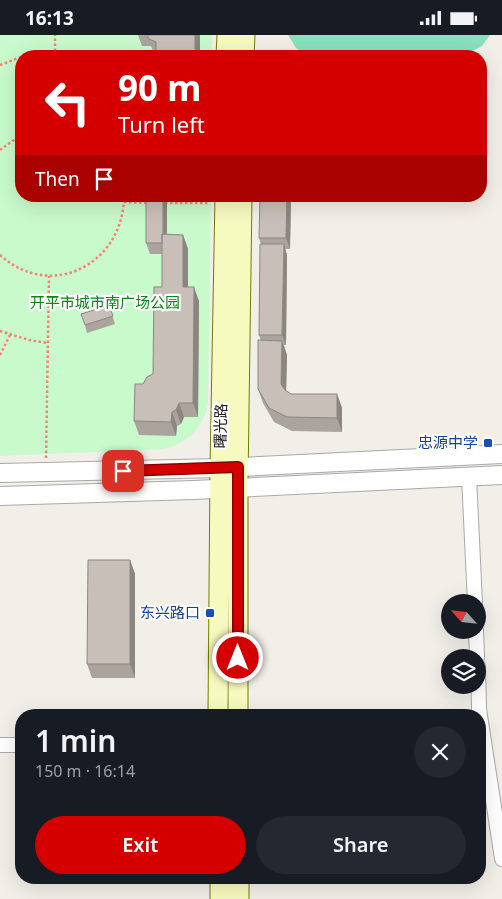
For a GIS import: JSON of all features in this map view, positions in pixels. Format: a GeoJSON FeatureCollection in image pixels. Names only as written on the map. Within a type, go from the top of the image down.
{"type":"FeatureCollection","features":[{"type":"Feature","properties":{"kind":"main road"},"geometry":{"type":"LineString","coordinates":[[226,50],[227,35]]}},
{"type":"Feature","properties":{"kind":"main road"},"geometry":{"type":"LineString","coordinates":[[244,50],[245,35]]}},
{"type":"Feature","properties":{"kind":"main road","name":"曙光路"},"geometry":{"type":"LineString","coordinates":[[225,202],[229,488],[238,709]]}},
{"type":"Feature","properties":{"kind":"main road","name":"曙光路"},"geometry":{"type":"LineString","coordinates":[[229,468],[242,202]]}},
{"type":"Feature","properties":{"kind":"main road","name":"曙光路"},"geometry":{"type":"LineString","coordinates":[[218,709],[229,488]]}},
{"type":"Feature","properties":{"kind":"main road"},"geometry":{"type":"LineString","coordinates":[[220,884],[220,899]]}},
{"type":"Feature","properties":{"kind":"main road"},"geometry":{"type":"LineString","coordinates":[[239,884],[239,899]]}},
{"type":"Feature","properties":{"kind":"street"},"geometry":{"type":"LineString","coordinates":[[0,473],[229,468],[502,454]]}},
{"type":"Feature","properties":{"kind":"street"},"geometry":{"type":"LineString","coordinates":[[0,496],[229,488],[502,475]]}},
{"type":"Feature","properties":{"kind":"street"},"geometry":{"type":"LineString","coordinates":[[469,477],[475,594]]}},
{"type":"Feature","properties":{"kind":"street"},"geometry":{"type":"LineString","coordinates":[[479,694],[480,709]]}},
{"type":"Feature","properties":{"kind":"street"},"geometry":{"type":"LineString","coordinates":[[0,745],[15,745]]}},
{"type":"Feature","properties":{"kind":"street"},"geometry":{"type":"LineString","coordinates":[[486,750],[502,859]]}},
{"type":"Feature","properties":{"kind":"path"},"geometry":{"type":"LineString","coordinates":[[55,35],[55,50]]}},
{"type":"Feature","properties":{"kind":"path"},"geometry":{"type":"LineString","coordinates":[[0,65],[15,60]]}},
{"type":"Feature","properties":{"kind":"path"},"geometry":{"type":"LineString","coordinates":[[0,150],[15,139]]}},
{"type":"Feature","properties":{"kind":"path"},"geometry":{"type":"LineString","coordinates":[[0,255],[22,270],[40,275],[64,275],[76,271],[97,259],[113,241],[122,219],[124,202],[151,203]]}},
{"type":"Feature","properties":{"kind":"path"},"geometry":{"type":"LineString","coordinates":[[161,203],[182,202]]}},
{"type":"Feature","properties":{"kind":"path"},"geometry":{"type":"LineString","coordinates":[[46,472],[49,276]]}},
{"type":"Feature","properties":{"kind":"path"},"geometry":{"type":"LineString","coordinates":[[0,331],[48,343]]}},
{"type":"Feature","properties":{"kind":"path"},"geometry":{"type":"LineString","coordinates":[[0,355],[10,335]]}},
{"type":"Feature","properties":{"kind":"green space","name":"开平市城市南广场公园"},"geometry":{"type":"Polygon","coordinates":[[[0,35],[212,35],[212,50],[15,50],[15,202],[211,202],[208,404],[202,421],[192,434],[179,444],[163,449],[0,456],[0,35]]]}},
{"type":"Feature","properties":{"kind":"green space"},"geometry":{"type":"Polygon","coordinates":[[[288,35],[490,35],[482,46],[474,50],[299,50],[288,35]]]}},
{"type":"Feature","properties":{"kind":"building"},"geometry":{"type":"Polygon","coordinates":[[[147,35],[195,35],[195,50],[156,50],[156,42],[149,39],[147,35]]]}},
{"type":"Feature","properties":{"kind":"building"},"geometry":{"type":"Polygon","coordinates":[[[146,202],[163,202],[162,243],[146,243],[146,202]]]}},
{"type":"Feature","properties":{"kind":"building"},"geometry":{"type":"Polygon","coordinates":[[[260,202],[287,202],[286,238],[259,238],[260,202]]]}},
{"type":"Feature","properties":{"kind":"building"},"geometry":{"type":"Polygon","coordinates":[[[162,234],[183,235],[183,287],[194,287],[193,403],[179,403],[176,410],[172,412],[171,422],[134,421],[135,384],[143,384],[147,377],[153,374],[154,287],[162,287],[162,234]]]}},
{"type":"Feature","properties":{"kind":"building"},"geometry":{"type":"Polygon","coordinates":[[[260,244],[284,244],[282,335],[259,335],[260,244]]]}},
{"type":"Feature","properties":{"kind":"building"},"geometry":{"type":"Polygon","coordinates":[[[109,305],[113,316],[85,325],[81,314],[109,305]]]}},
{"type":"Feature","properties":{"kind":"building"},"geometry":{"type":"Polygon","coordinates":[[[258,340],[282,341],[281,384],[285,390],[291,394],[337,394],[337,418],[287,417],[269,408],[258,389],[258,340]]]}},
{"type":"Feature","properties":{"kind":"building"},"geometry":{"type":"Polygon","coordinates":[[[88,560],[130,560],[130,664],[87,664],[88,560]]]}},
{"type":"Feature","properties":{"kind":"place","name":"忠源中学"},"geometry":{"type":"Point","coordinates":[488,443]}},
{"type":"Feature","properties":{"kind":"place","name":"东兴路口"},"geometry":{"type":"Point","coordinates":[210,613]}},
{"type":"Feature","properties":{"kind":"route"},"geometry":{"type":"LineString","coordinates":[[123,471],[238,467],[238,658]]}}]}
